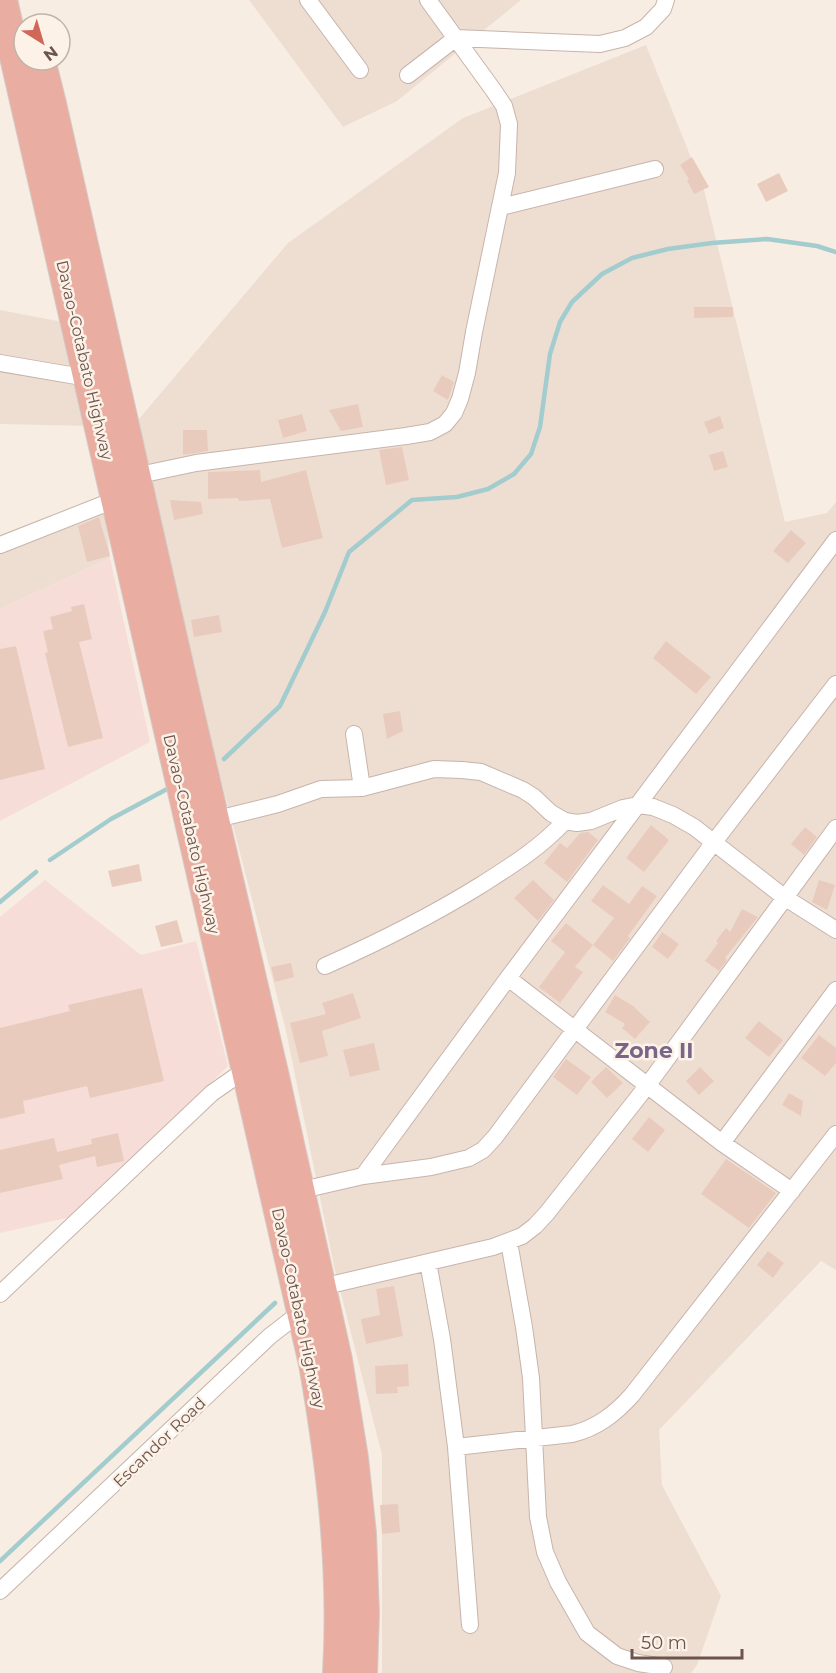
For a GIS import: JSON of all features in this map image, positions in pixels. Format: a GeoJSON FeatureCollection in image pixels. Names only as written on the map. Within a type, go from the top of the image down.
{"type":"FeatureCollection","features":[{"type":"Feature","properties":{"kind":"highway","name":"Davao-Cotabato Highway"},"geometry":{"type":"LineString","coordinates":[[2,0],[88,378],[126,487],[213,820],[231,948]]}},
{"type":"Feature","properties":{"kind":"highway","name":"Davao-Cotabato Highway"},"geometry":{"type":"LineString","coordinates":[[42,72],[51,104],[126,487],[231,948],[252,1038],[298,1191],[312,1300],[321,1408],[334,1500],[340,1613],[338,1673]]}},
{"type":"Feature","properties":{"kind":"highway","name":"Davao-Cotabato Highway"},"geometry":{"type":"LineString","coordinates":[[252,1038],[248,1072],[312,1300],[345,1404],[357,1497],[364,1613],[362,1673]]}},
{"type":"Feature","properties":{"kind":"street"},"geometry":{"type":"LineString","coordinates":[[308,0],[360,70]]}},
{"type":"Feature","properties":{"kind":"street"},"geometry":{"type":"LineString","coordinates":[[0,545],[126,487],[196,463],[430,432],[445,424],[454,413],[465,382],[501,207],[507,173],[509,124],[504,106],[428,0]]}},
{"type":"Feature","properties":{"kind":"street"},"geometry":{"type":"LineString","coordinates":[[408,75],[456,38],[600,44],[624,38],[646,27],[663,9],[666,0]]}},
{"type":"Feature","properties":{"kind":"street"},"geometry":{"type":"LineString","coordinates":[[501,207],[655,169]]}},
{"type":"Feature","properties":{"kind":"street"},"geometry":{"type":"LineString","coordinates":[[0,363],[88,378]]}},
{"type":"Feature","properties":{"kind":"street"},"geometry":{"type":"LineString","coordinates":[[363,1176],[508,978],[836,540]]}},
{"type":"Feature","properties":{"kind":"street"},"geometry":{"type":"LineString","coordinates":[[298,1191],[363,1176],[431,1167],[469,1158],[483,1150],[495,1137],[714,842],[836,684]]}},
{"type":"Feature","properties":{"kind":"street"},"geometry":{"type":"LineString","coordinates":[[354,734],[362,788]]}},
{"type":"Feature","properties":{"kind":"street"},"geometry":{"type":"LineString","coordinates":[[213,820],[278,804],[321,789],[362,788],[434,769],[481,772],[523,790],[551,813],[565,821],[577,823],[591,821],[623,808],[638,805],[673,814],[694,827],[784,897],[836,930]]}},
{"type":"Feature","properties":{"kind":"street"},"geometry":{"type":"LineString","coordinates":[[325,966],[409,926],[462,897],[531,853],[565,821]]}},
{"type":"Feature","properties":{"kind":"street","name":"Escandor Road"},"geometry":{"type":"LineString","coordinates":[[0,1591],[270,1336],[312,1300],[428,1262],[509,1242],[535,1226],[647,1086],[836,828]]}},
{"type":"Feature","properties":{"kind":"street"},"geometry":{"type":"LineString","coordinates":[[508,978],[722,1143],[792,1191]]}},
{"type":"Feature","properties":{"kind":"street"},"geometry":{"type":"LineString","coordinates":[[722,1143],[836,990]]}},
{"type":"Feature","properties":{"kind":"street"},"geometry":{"type":"LineString","coordinates":[[0,1294],[212,1093],[235,1077],[248,1072]]}},
{"type":"Feature","properties":{"kind":"street"},"geometry":{"type":"LineString","coordinates":[[456,1447],[585,1431],[619,1410],[836,1134]]}},
{"type":"Feature","properties":{"kind":"street"},"geometry":{"type":"LineString","coordinates":[[509,1242],[531,1378],[538,1517],[545,1552],[558,1582],[587,1633],[617,1656],[638,1663],[664,1667]]}},
{"type":"Feature","properties":{"kind":"street"},"geometry":{"type":"LineString","coordinates":[[428,1262],[442,1340],[456,1447],[470,1625]]}},
{"type":"Feature","properties":{"kind":"shaded area"},"geometry":{"type":"Polygon","coordinates":[[[249,0],[521,0],[397,101],[343,127],[249,0]]]}},
{"type":"Feature","properties":{"kind":"shaded area"},"geometry":{"type":"Polygon","coordinates":[[[646,45],[704,190],[785,522],[827,513],[836,502],[836,1270],[821,1261],[659,1430],[662,1485],[721,1596],[697,1665],[691,1673],[382,1673],[382,1455],[334,1266],[286,1031],[208,729],[138,420],[288,243],[463,118],[646,45]]]}},
{"type":"Feature","properties":{"kind":"shaded area"},"geometry":{"type":"Polygon","coordinates":[[[0,310],[63,322],[90,426],[0,424],[0,310]]]}},
{"type":"Feature","properties":{"kind":"shaded area"},"geometry":{"type":"Polygon","coordinates":[[[105,505],[110,558],[0,609],[0,550],[105,505]]]}},
{"type":"Feature","properties":{"kind":"shaded area"},"geometry":{"type":"Polygon","coordinates":[[[110,558],[150,742],[0,821],[0,609],[110,558]]]}},
{"type":"Feature","properties":{"kind":"shaded area"},"geometry":{"type":"Polygon","coordinates":[[[45,880],[141,955],[196,941],[228,1066],[70,1217],[0,1233],[0,917],[45,880]]]}},
{"type":"Feature","properties":{"kind":"building"},"geometry":{"type":"Polygon","coordinates":[[[692,157],[709,187],[694,194],[687,180],[689,179],[680,165],[692,157]]]}},
{"type":"Feature","properties":{"kind":"building"},"geometry":{"type":"Polygon","coordinates":[[[779,173],[788,191],[766,202],[757,184],[779,173]]]}},
{"type":"Feature","properties":{"kind":"building"},"geometry":{"type":"Polygon","coordinates":[[[694,307],[733,307],[733,317],[694,318],[694,307]]]}},
{"type":"Feature","properties":{"kind":"building"},"geometry":{"type":"Polygon","coordinates":[[[442,375],[454,382],[448,400],[433,391],[442,375]]]}},
{"type":"Feature","properties":{"kind":"building"},"geometry":{"type":"Polygon","coordinates":[[[358,404],[363,427],[341,431],[329,410],[358,404]]]}},
{"type":"Feature","properties":{"kind":"building"},"geometry":{"type":"Polygon","coordinates":[[[302,414],[307,431],[283,438],[278,420],[302,414]]]}},
{"type":"Feature","properties":{"kind":"building"},"geometry":{"type":"Polygon","coordinates":[[[720,416],[724,428],[709,434],[704,422],[720,416]]]}},
{"type":"Feature","properties":{"kind":"building"},"geometry":{"type":"Polygon","coordinates":[[[183,430],[207,430],[208,451],[183,455],[183,430]]]}},
{"type":"Feature","properties":{"kind":"building"},"geometry":{"type":"Polygon","coordinates":[[[402,447],[409,480],[386,485],[379,450],[402,447]]]}},
{"type":"Feature","properties":{"kind":"building"},"geometry":{"type":"Polygon","coordinates":[[[723,451],[728,467],[714,471],[709,455],[723,451]]]}},
{"type":"Feature","properties":{"kind":"building"},"geometry":{"type":"Polygon","coordinates":[[[260,470],[261,482],[306,470],[323,538],[282,548],[270,499],[239,501],[238,498],[208,499],[208,472],[260,470]]]}},
{"type":"Feature","properties":{"kind":"building"},"geometry":{"type":"Polygon","coordinates":[[[170,500],[201,502],[203,514],[174,520],[170,500]]]}},
{"type":"Feature","properties":{"kind":"building"},"geometry":{"type":"Polygon","coordinates":[[[99,517],[110,556],[87,562],[78,526],[99,517]]]}},
{"type":"Feature","properties":{"kind":"building"},"geometry":{"type":"Polygon","coordinates":[[[791,530],[806,543],[788,563],[773,551],[791,530]]]}},
{"type":"Feature","properties":{"kind":"building"},"geometry":{"type":"Polygon","coordinates":[[[84,604],[92,639],[79,642],[103,738],[68,747],[45,653],[48,652],[43,631],[53,629],[50,617],[72,611],[71,607],[84,604]]]}},
{"type":"Feature","properties":{"kind":"building"},"geometry":{"type":"Polygon","coordinates":[[[219,615],[222,632],[194,637],[191,620],[219,615]]]}},
{"type":"Feature","properties":{"kind":"building"},"geometry":{"type":"Polygon","coordinates":[[[666,641],[711,677],[696,694],[653,658],[666,641]]]}},
{"type":"Feature","properties":{"kind":"building"},"geometry":{"type":"Polygon","coordinates":[[[16,646],[45,769],[0,780],[0,649],[16,646]]]}},
{"type":"Feature","properties":{"kind":"building"},"geometry":{"type":"Polygon","coordinates":[[[400,711],[403,731],[387,739],[383,714],[400,711]]]}},
{"type":"Feature","properties":{"kind":"building"},"geometry":{"type":"Polygon","coordinates":[[[651,825],[669,840],[644,872],[626,858],[651,825]]]}},
{"type":"Feature","properties":{"kind":"building"},"geometry":{"type":"Polygon","coordinates":[[[805,827],[817,837],[804,855],[791,844],[805,827]]]}},
{"type":"Feature","properties":{"kind":"building"},"geometry":{"type":"Polygon","coordinates":[[[588,832],[598,840],[567,882],[544,863],[560,843],[567,848],[580,833],[588,832]]]}},
{"type":"Feature","properties":{"kind":"building"},"geometry":{"type":"Polygon","coordinates":[[[139,864],[142,881],[112,887],[108,871],[139,864]]]}},
{"type":"Feature","properties":{"kind":"building"},"geometry":{"type":"Polygon","coordinates":[[[533,880],[554,900],[538,921],[514,898],[533,880]]]}},
{"type":"Feature","properties":{"kind":"building"},"geometry":{"type":"Polygon","coordinates":[[[819,880],[835,885],[827,910],[812,902],[819,880]]]}},
{"type":"Feature","properties":{"kind":"building"},"geometry":{"type":"Polygon","coordinates":[[[603,885],[629,904],[642,886],[657,896],[613,961],[593,945],[614,918],[591,901],[603,885]]]}},
{"type":"Feature","properties":{"kind":"building"},"geometry":{"type":"Polygon","coordinates":[[[742,909],[758,917],[725,958],[727,960],[719,971],[705,961],[726,928],[730,932],[742,909]]]}},
{"type":"Feature","properties":{"kind":"building"},"geometry":{"type":"Polygon","coordinates":[[[177,920],[183,942],[161,947],[155,926],[177,920]]]}},
{"type":"Feature","properties":{"kind":"building"},"geometry":{"type":"Polygon","coordinates":[[[566,923],[593,945],[575,967],[583,972],[560,1003],[539,987],[565,952],[551,941],[566,923]]]}},
{"type":"Feature","properties":{"kind":"building"},"geometry":{"type":"Polygon","coordinates":[[[662,932],[679,944],[668,959],[652,947],[662,932]]]}},
{"type":"Feature","properties":{"kind":"building"},"geometry":{"type":"Polygon","coordinates":[[[291,963],[294,977],[275,982],[271,967],[291,963]]]}},
{"type":"Feature","properties":{"kind":"building"},"geometry":{"type":"Polygon","coordinates":[[[142,988],[164,1081],[90,1098],[87,1086],[23,1101],[25,1113],[0,1119],[0,1028],[70,1011],[68,1005],[142,988]]]}},
{"type":"Feature","properties":{"kind":"building"},"geometry":{"type":"Polygon","coordinates":[[[353,993],[361,1018],[322,1031],[328,1056],[300,1063],[290,1023],[326,1014],[322,1003],[353,993]]]}},
{"type":"Feature","properties":{"kind":"building"},"geometry":{"type":"Polygon","coordinates":[[[615,995],[633,1006],[650,1022],[635,1039],[622,1028],[625,1024],[605,1012],[615,995]]]}},
{"type":"Feature","properties":{"kind":"building"},"geometry":{"type":"Polygon","coordinates":[[[759,1021],[783,1040],[769,1057],[745,1038],[759,1021]]]}},
{"type":"Feature","properties":{"kind":"building"},"geometry":{"type":"Polygon","coordinates":[[[819,1035],[836,1048],[836,1063],[825,1076],[801,1058],[819,1035]]]}},
{"type":"Feature","properties":{"kind":"building"},"geometry":{"type":"Polygon","coordinates":[[[374,1043],[380,1070],[350,1077],[343,1050],[374,1043]]]}},
{"type":"Feature","properties":{"kind":"building"},"geometry":{"type":"Polygon","coordinates":[[[566,1059],[591,1077],[577,1095],[553,1077],[566,1059]]]}},
{"type":"Feature","properties":{"kind":"building"},"geometry":{"type":"Polygon","coordinates":[[[606,1067],[623,1083],[607,1098],[591,1082],[606,1067]]]}},
{"type":"Feature","properties":{"kind":"building"},"geometry":{"type":"Polygon","coordinates":[[[700,1067],[714,1081],[699,1095],[686,1081],[700,1067]]]}},
{"type":"Feature","properties":{"kind":"building"},"geometry":{"type":"Polygon","coordinates":[[[789,1093],[803,1101],[801,1116],[782,1105],[789,1093]]]}},
{"type":"Feature","properties":{"kind":"building"},"geometry":{"type":"Polygon","coordinates":[[[649,1117],[665,1130],[648,1152],[632,1139],[649,1117]]]}},
{"type":"Feature","properties":{"kind":"building"},"geometry":{"type":"Polygon","coordinates":[[[118,1133],[124,1161],[97,1167],[95,1156],[59,1165],[63,1179],[0,1193],[0,1150],[54,1138],[57,1152],[92,1144],[91,1139],[118,1133]]]}},
{"type":"Feature","properties":{"kind":"building"},"geometry":{"type":"Polygon","coordinates":[[[726,1159],[776,1193],[749,1228],[701,1194],[726,1159]]]}},
{"type":"Feature","properties":{"kind":"building"},"geometry":{"type":"Polygon","coordinates":[[[768,1251],[784,1263],[773,1278],[757,1265],[768,1251]]]}},
{"type":"Feature","properties":{"kind":"building"},"geometry":{"type":"Polygon","coordinates":[[[394,1286],[403,1336],[366,1344],[361,1319],[380,1315],[376,1289],[394,1286]]]}},
{"type":"Feature","properties":{"kind":"building"},"geometry":{"type":"Polygon","coordinates":[[[408,1364],[409,1386],[397,1387],[398,1393],[376,1394],[375,1366],[408,1364]]]}},
{"type":"Feature","properties":{"kind":"building"},"geometry":{"type":"Polygon","coordinates":[[[398,1504],[400,1532],[382,1534],[380,1505],[398,1504]]]}},
{"type":"Feature","properties":{"kind":"waterway"},"geometry":{"type":"LineString","coordinates":[[224,759],[280,706],[325,612],[349,552],[412,500],[457,497],[488,489],[514,474],[531,454],[540,427],[550,354],[560,322],[572,302],[602,274],[632,258],[668,249],[712,243],[767,239],[817,246],[836,252]]}},
{"type":"Feature","properties":{"kind":"waterway"},"geometry":{"type":"LineString","coordinates":[[50,860],[111,819],[169,788]]}},
{"type":"Feature","properties":{"kind":"waterway"},"geometry":{"type":"LineString","coordinates":[[0,902],[36,872]]}},
{"type":"Feature","properties":{"kind":"waterway"},"geometry":{"type":"LineString","coordinates":[[0,1561],[275,1303]]}},
{"type":"Feature","properties":{"kind":"district","name":"Zone II"},"geometry":{"type":"Point","coordinates":[654,1050]}}]}
